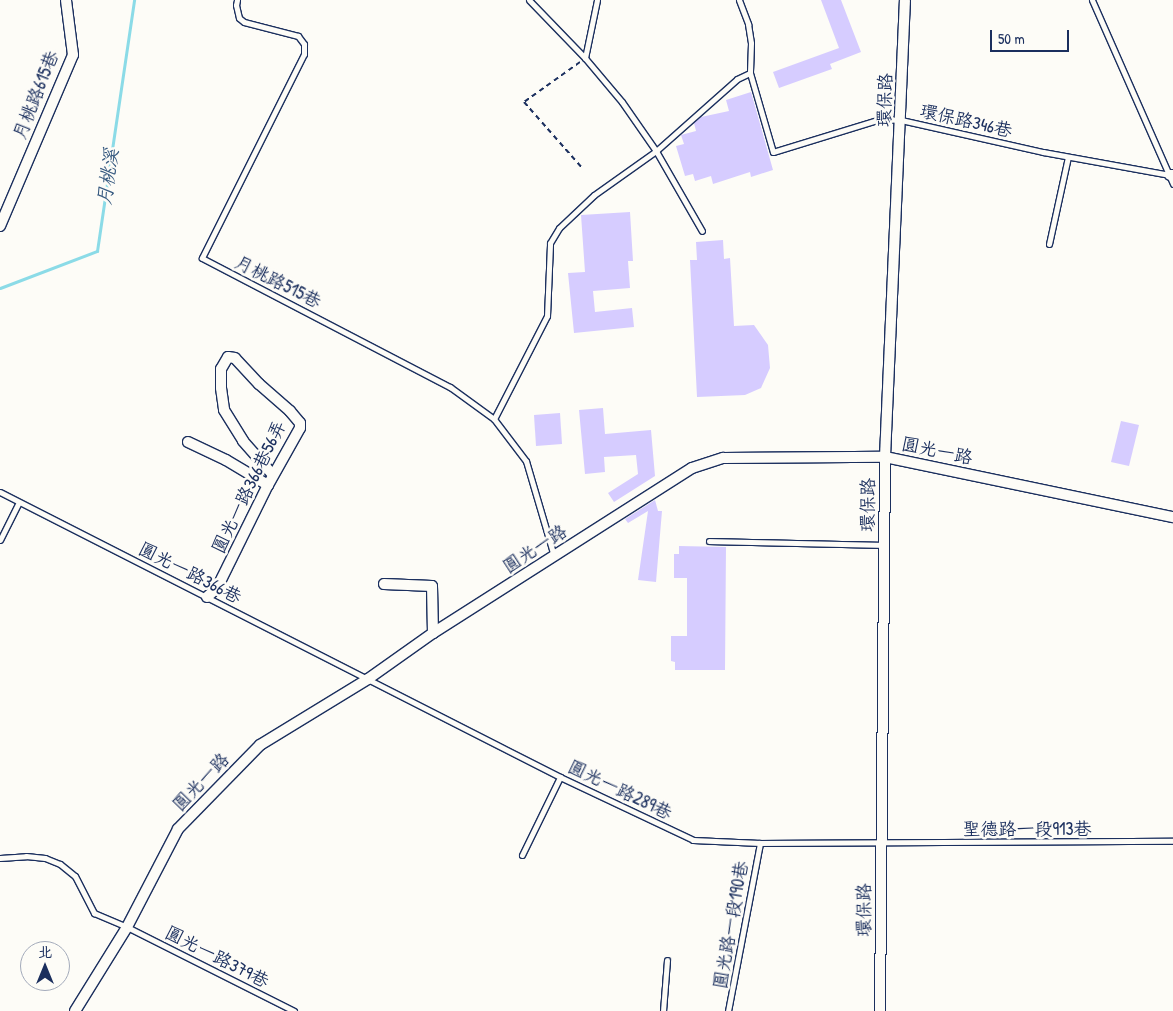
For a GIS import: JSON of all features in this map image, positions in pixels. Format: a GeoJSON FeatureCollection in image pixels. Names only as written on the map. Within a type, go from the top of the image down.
{"type":"FeatureCollection","features":[{"type":"Feature","properties":{"kind":"street","name":"月桃路615巷"},"geometry":{"type":"LineString","coordinates":[[0,226],[72,55],[66,0]]}},
{"type":"Feature","properties":{"kind":"street","name":"環保路"},"geometry":{"type":"LineString","coordinates":[[880,1011],[885,457],[905,0]]}},
{"type":"Feature","properties":{"kind":"street","name":"圓光一路366巷56弄"},"geometry":{"type":"LineString","coordinates":[[208,597],[217,588],[273,476],[295,438],[300,423],[235,358],[228,357],[222,369],[220,388],[224,410],[243,441],[273,476]]}},
{"type":"Feature","properties":{"kind":"street"},"geometry":{"type":"LineString","coordinates":[[188,442],[226,460],[268,486]]}},
{"type":"Feature","properties":{"kind":"street","name":"圓光一路"},"geometry":{"type":"LineString","coordinates":[[75,1011],[127,927],[178,829],[260,745],[368,679],[434,633],[692,468],[722,458],[885,457],[1173,517]]}},
{"type":"Feature","properties":{"kind":"street"},"geometry":{"type":"LineString","coordinates":[[384,584],[432,586],[434,633]]}},
{"type":"Feature","properties":{"kind":"lane","name":"月桃路515巷"},"geometry":{"type":"LineString","coordinates":[[237,0],[238,18],[244,22],[298,36],[304,44],[304,54],[202,258],[450,387],[494,419],[526,461],[554,556]]}},
{"type":"Feature","properties":{"kind":"lane"},"geometry":{"type":"LineString","coordinates":[[529,0],[584,58],[622,102],[656,151],[702,231]]}},
{"type":"Feature","properties":{"kind":"lane"},"geometry":{"type":"LineString","coordinates":[[584,58],[597,0]]}},
{"type":"Feature","properties":{"kind":"lane"},"geometry":{"type":"LineString","coordinates":[[494,419],[547,316],[550,243],[559,228],[594,195],[656,151],[737,78],[750,73],[751,43],[748,24],[739,0]]}},
{"type":"Feature","properties":{"kind":"lane"},"geometry":{"type":"LineString","coordinates":[[1092,0],[1172,178]]}},
{"type":"Feature","properties":{"kind":"lane","name":"環保路346巷"},"geometry":{"type":"LineString","coordinates":[[750,73],[773,152],[880,119],[900,120],[1172,178]]}},
{"type":"Feature","properties":{"kind":"lane"},"geometry":{"type":"LineString","coordinates":[[1049,244],[1068,157]]}},
{"type":"Feature","properties":{"kind":"lane","name":"圓光一路366巷"},"geometry":{"type":"LineString","coordinates":[[0,492],[368,679]]}},
{"type":"Feature","properties":{"kind":"lane"},"geometry":{"type":"LineString","coordinates":[[0,540],[19,502]]}},
{"type":"Feature","properties":{"kind":"lane"},"geometry":{"type":"LineString","coordinates":[[710,542],[884,545]]}},
{"type":"Feature","properties":{"kind":"lane","name":"圓光一路289巷"},"geometry":{"type":"LineString","coordinates":[[368,679],[560,777],[693,840],[760,843],[881,843]]}},
{"type":"Feature","properties":{"kind":"lane"},"geometry":{"type":"LineString","coordinates":[[522,855],[560,777]]}},
{"type":"Feature","properties":{"kind":"lane","name":"聖德路一段913巷"},"geometry":{"type":"LineString","coordinates":[[881,843],[1173,841]]}},
{"type":"Feature","properties":{"kind":"lane","name":"圓光路一段190巷"},"geometry":{"type":"LineString","coordinates":[[728,1011],[760,843]]}},
{"type":"Feature","properties":{"kind":"lane","name":"圓光一路379巷"},"geometry":{"type":"LineString","coordinates":[[0,858],[26,856],[45,858],[60,864],[75,876],[94,913],[127,927],[294,1011]]}},
{"type":"Feature","properties":{"kind":"lane"},"geometry":{"type":"LineString","coordinates":[[663,1011],[667,960]]}},
{"type":"Feature","properties":{"kind":"path"},"geometry":{"type":"LineString","coordinates":[[583,169],[524,102],[584,58]]}},
{"type":"Feature","properties":{"kind":"building"},"geometry":{"type":"Polygon","coordinates":[[[821,0],[841,0],[861,52],[830,64],[832,69],[779,88],[773,72],[839,48],[821,0]]]}},
{"type":"Feature","properties":{"kind":"building"},"geometry":{"type":"Polygon","coordinates":[[[751,92],[773,170],[751,177],[750,172],[713,184],[711,176],[695,181],[693,174],[685,176],[676,146],[684,144],[681,135],[696,131],[694,123],[701,117],[729,111],[726,100],[751,92]]]}},
{"type":"Feature","properties":{"kind":"building"},"geometry":{"type":"Polygon","coordinates":[[[630,212],[633,261],[628,261],[630,288],[593,291],[595,312],[632,308],[634,327],[574,333],[568,273],[585,272],[581,215],[630,212]]]}},
{"type":"Feature","properties":{"kind":"building"},"geometry":{"type":"Polygon","coordinates":[[[723,240],[724,259],[730,258],[734,326],[754,325],[768,345],[770,368],[761,388],[745,395],[697,397],[690,260],[697,260],[696,242],[723,240]]]}},
{"type":"Feature","properties":{"kind":"building"},"geometry":{"type":"Polygon","coordinates":[[[603,408],[605,434],[651,430],[655,476],[614,502],[608,493],[638,474],[636,455],[604,457],[605,472],[585,474],[579,410],[603,408]]]}},
{"type":"Feature","properties":{"kind":"building"},"geometry":{"type":"Polygon","coordinates":[[[560,413],[562,444],[536,446],[534,415],[560,413]]]}},
{"type":"Feature","properties":{"kind":"building"},"geometry":{"type":"Polygon","coordinates":[[[1121,421],[1139,425],[1129,466],[1111,462],[1121,421]]]}},
{"type":"Feature","properties":{"kind":"building"},"geometry":{"type":"Polygon","coordinates":[[[655,500],[658,511],[662,511],[656,582],[638,580],[648,511],[628,523],[625,519],[655,500]]]}},
{"type":"Feature","properties":{"kind":"building"},"geometry":{"type":"Polygon","coordinates":[[[679,546],[726,547],[725,670],[675,670],[675,662],[671,661],[671,636],[687,636],[687,578],[674,578],[674,554],[679,554],[679,546]]]}},
{"type":"Feature","properties":{"kind":"waterway","name":"月桃溪"},"geometry":{"type":"LineString","coordinates":[[0,288],[97,251],[134,0]]}}]}
